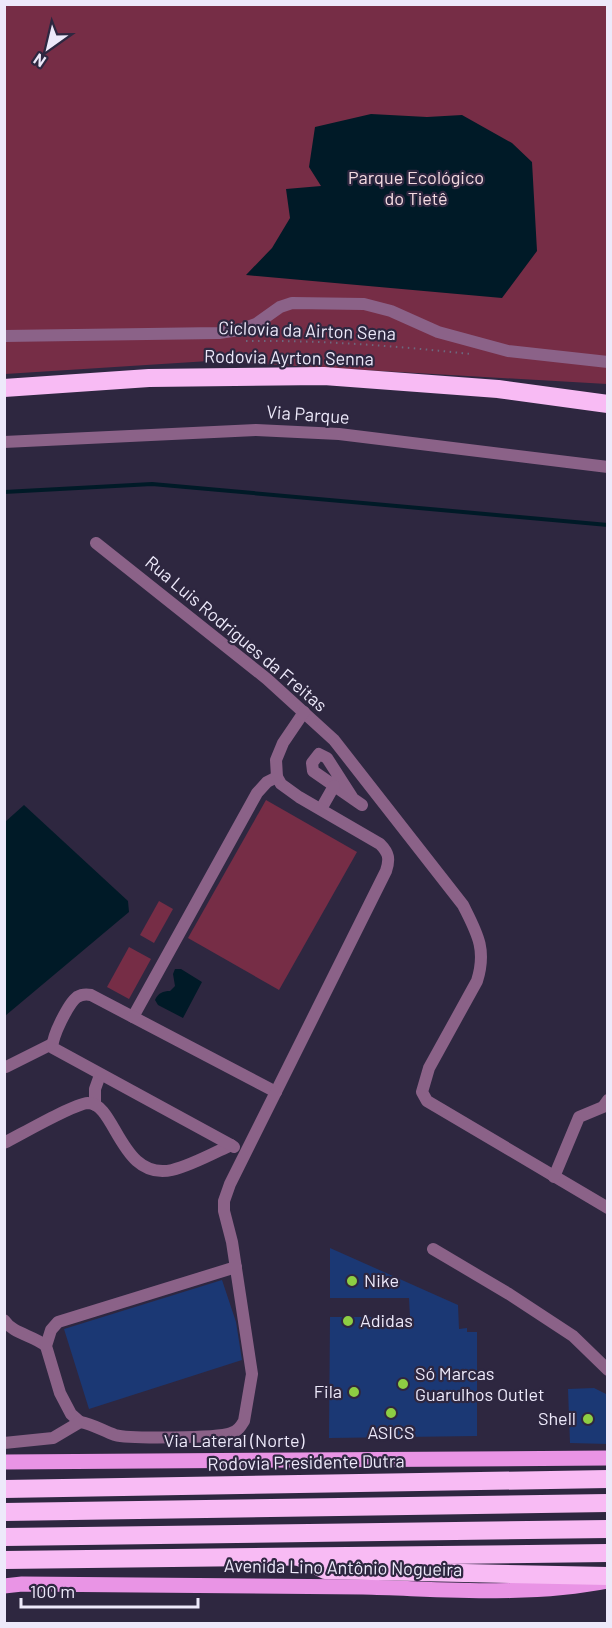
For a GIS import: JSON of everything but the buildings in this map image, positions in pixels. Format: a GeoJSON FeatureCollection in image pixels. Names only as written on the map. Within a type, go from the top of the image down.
{"type":"FeatureCollection","features":[{"type":"Feature","properties":{"kind":"highway","name":"Rodovia Ayrton Senna"},"geometry":{"type":"LineString","coordinates":[[4,388],[149,378],[324,376],[498,389],[608,404]]}},
{"type":"Feature","properties":{"kind":"highway","name":"Rodovia Presidente Dutra"},"geometry":{"type":"LineString","coordinates":[[4,1489],[608,1479]]}},
{"type":"Feature","properties":{"kind":"highway"},"geometry":{"type":"LineString","coordinates":[[4,1512],[608,1503]]}},
{"type":"Feature","properties":{"kind":"highway"},"geometry":{"type":"LineString","coordinates":[[4,1537],[608,1529]]}},
{"type":"Feature","properties":{"kind":"highway"},"geometry":{"type":"LineString","coordinates":[[4,1560],[608,1553]]}},
{"type":"Feature","properties":{"kind":"highway"},"geometry":{"type":"LineString","coordinates":[[298,1556],[325,1570],[608,1576]]}},
{"type":"Feature","properties":{"kind":"main road","name":"Via Lateral (Norte)"},"geometry":{"type":"LineString","coordinates":[[4,1462],[608,1458]]}},
{"type":"Feature","properties":{"kind":"main road","name":"Avenida Lino Antônio Nogueira"},"geometry":{"type":"LineString","coordinates":[[4,1586],[22,1584],[231,1585],[518,1590],[579,1587],[608,1581]]}},
{"type":"Feature","properties":{"kind":"street"},"geometry":{"type":"LineString","coordinates":[[4,336],[219,333],[239,330],[256,324],[280,307],[292,303],[364,304],[391,311],[438,332],[496,349],[608,362]]}},
{"type":"Feature","properties":{"kind":"street","name":"Via Parque"},"geometry":{"type":"LineString","coordinates":[[4,441],[256,430],[339,434],[608,467]]}},
{"type":"Feature","properties":{"kind":"street","name":"Rua Luis Rodrigues da Freitas"},"geometry":{"type":"LineString","coordinates":[[96,543],[267,678],[334,740],[463,905],[481,947],[482,965],[477,981],[429,1068],[422,1092],[427,1101],[608,1208]]}},
{"type":"Feature","properties":{"kind":"street"},"geometry":{"type":"LineString","coordinates":[[4,1320],[14,1330],[39,1340],[46,1346],[60,1393],[72,1414],[80,1422],[117,1436],[225,1435],[241,1427],[247,1410],[252,1374],[224,1201],[388,863],[388,853],[380,844],[286,788],[277,777],[276,760],[283,743],[304,712]]}},
{"type":"Feature","properties":{"kind":"street"},"geometry":{"type":"LineString","coordinates":[[319,754],[327,758],[357,801],[334,786],[313,771],[312,763],[319,754]]}},
{"type":"Feature","properties":{"kind":"street"},"geometry":{"type":"LineString","coordinates":[[133,1017],[257,793],[267,782],[277,777]]}},
{"type":"Feature","properties":{"kind":"street"},"geometry":{"type":"LineString","coordinates":[[321,809],[334,786]]}},
{"type":"Feature","properties":{"kind":"street"},"geometry":{"type":"LineString","coordinates":[[246,1153],[58,1052],[53,1048],[53,1038],[73,1000],[79,996],[91,995],[276,1092]]}},
{"type":"Feature","properties":{"kind":"street"},"geometry":{"type":"LineString","coordinates":[[6,1067],[52,1044]]}},
{"type":"Feature","properties":{"kind":"street"},"geometry":{"type":"LineString","coordinates":[[95,1106],[95,1089],[100,1075]]}},
{"type":"Feature","properties":{"kind":"street"},"geometry":{"type":"LineString","coordinates":[[554,1177],[579,1117],[603,1107],[608,1100]]}},
{"type":"Feature","properties":{"kind":"street"},"geometry":{"type":"LineString","coordinates":[[4,1143],[73,1107],[86,1103],[95,1106],[108,1118],[131,1156],[150,1169],[173,1170],[231,1145]]}},
{"type":"Feature","properties":{"kind":"street"},"geometry":{"type":"LineString","coordinates":[[433,1249],[509,1294],[573,1336],[608,1370]]}},
{"type":"Feature","properties":{"kind":"street"},"geometry":{"type":"LineString","coordinates":[[46,1346],[51,1330],[58,1322],[236,1267]]}},
{"type":"Feature","properties":{"kind":"street"},"geometry":{"type":"LineString","coordinates":[[4,1443],[53,1438],[80,1422]]}},
{"type":"Feature","properties":{"kind":"path","name":"Ciclovia da Airton Sena"},"geometry":{"type":"LineString","coordinates":[[246,341],[301,341],[416,348],[474,355]]}},
{"type":"Feature","properties":{"kind":"green space","name":"Parque Ecológico do Tietê"},"geometry":{"type":"Polygon","coordinates":[[[5,5],[607,5],[607,384],[209,361],[5,374],[5,5]]]}},
{"type":"Feature","properties":{"kind":"green space"},"geometry":{"type":"Polygon","coordinates":[[[266,800],[357,852],[279,990],[188,938],[266,800]]]}},
{"type":"Feature","properties":{"kind":"green space"},"geometry":{"type":"Polygon","coordinates":[[[159,901],[173,909],[154,943],[140,935],[159,901]]]}},
{"type":"Feature","properties":{"kind":"green space"},"geometry":{"type":"Polygon","coordinates":[[[129,947],[151,959],[129,999],[107,987],[129,947]]]}},
{"type":"Feature","properties":{"kind":"water"},"geometry":{"type":"Polygon","coordinates":[[[371,114],[427,117],[462,115],[512,143],[532,162],[537,251],[502,298],[246,275],[272,248],[290,218],[286,189],[321,186],[309,167],[315,127],[371,114]]]}},
{"type":"Feature","properties":{"kind":"water"},"geometry":{"type":"Polygon","coordinates":[[[24,805],[128,901],[129,912],[5,1016],[5,822],[24,805]]]}},
{"type":"Feature","properties":{"kind":"water"},"geometry":{"type":"Polygon","coordinates":[[[175,969],[181,969],[202,982],[183,1018],[158,1005],[155,1000],[159,994],[170,991],[175,986],[173,974],[175,969]]]}},
{"type":"Feature","properties":{"kind":"waterway"},"geometry":{"type":"LineString","coordinates":[[4,492],[152,484],[608,525]]}},
{"type":"Feature","properties":{"kind":"place","name":"Nike"},"geometry":{"type":"Point","coordinates":[352,1281]}},
{"type":"Feature","properties":{"kind":"place","name":"Adidas"},"geometry":{"type":"Point","coordinates":[348,1321]}},
{"type":"Feature","properties":{"kind":"place","name":"Só Marcas Guarulhos Outlet"},"geometry":{"type":"Point","coordinates":[403,1384]}},
{"type":"Feature","properties":{"kind":"place","name":"Fila"},"geometry":{"type":"Point","coordinates":[354,1392]}},
{"type":"Feature","properties":{"kind":"place","name":"ASICS"},"geometry":{"type":"Point","coordinates":[391,1413]}},
{"type":"Feature","properties":{"kind":"place","name":"Shell"},"geometry":{"type":"Point","coordinates":[588,1419]}}]}
